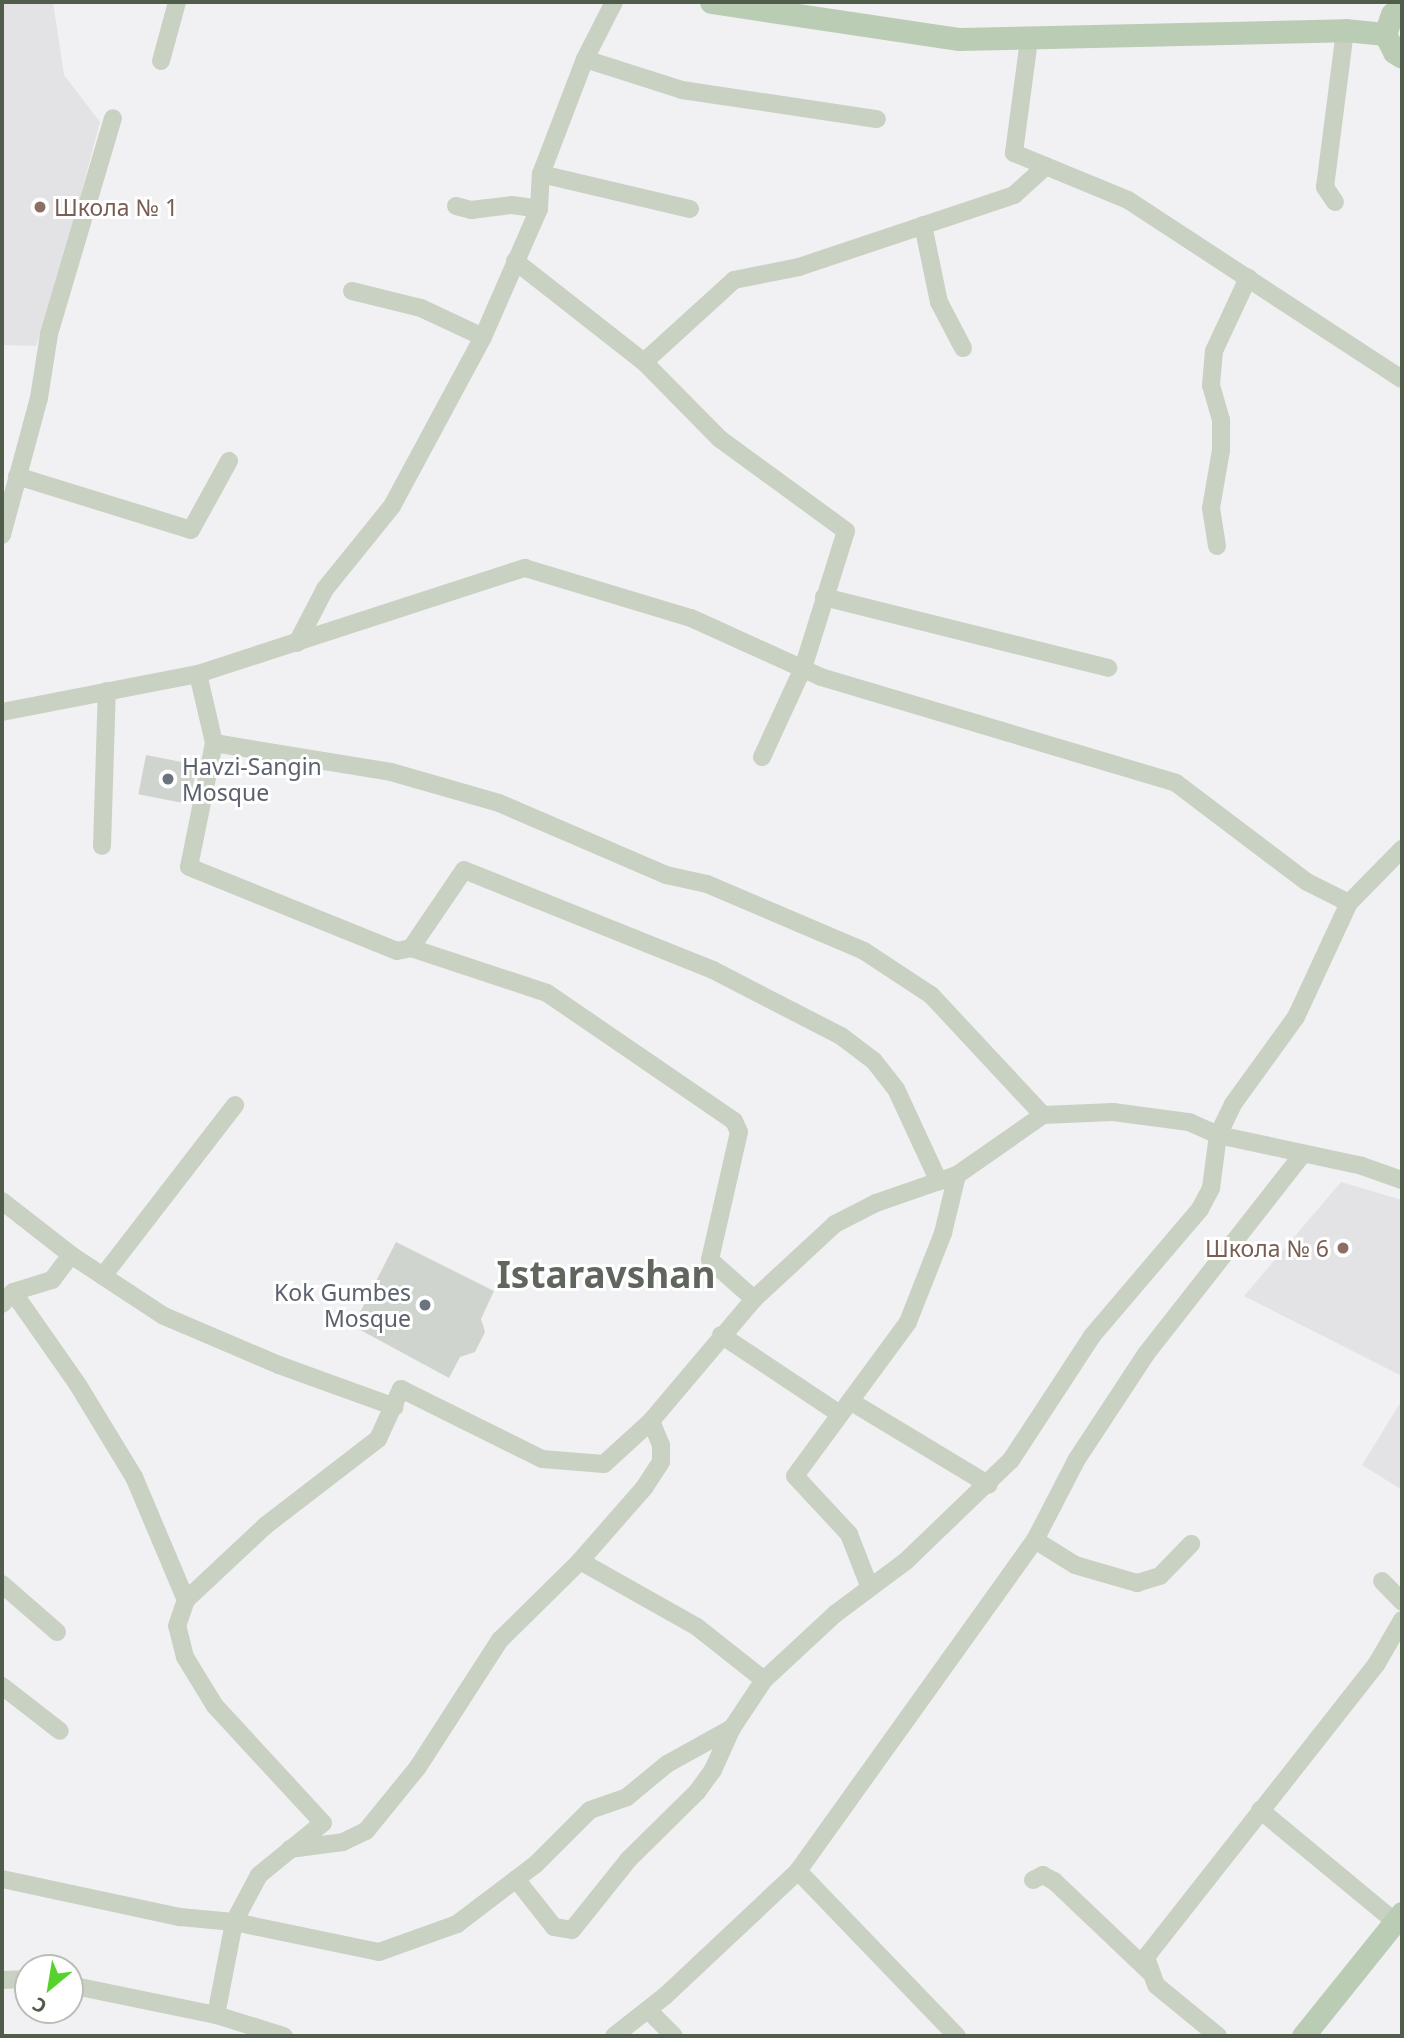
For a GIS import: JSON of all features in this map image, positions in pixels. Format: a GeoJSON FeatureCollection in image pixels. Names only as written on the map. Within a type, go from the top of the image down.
{"type":"FeatureCollection","features":[{"type":"Feature","properties":{"kind":"main road"},"geometry":{"type":"LineString","coordinates":[[711,2],[959,39],[1029,40],[1345,30],[1385,34]]}},
{"type":"Feature","properties":{"kind":"main road"},"geometry":{"type":"LineString","coordinates":[[1402,7],[1391,14],[1385,34],[1394,52],[1402,57]]}},
{"type":"Feature","properties":{"kind":"main road"},"geometry":{"type":"LineString","coordinates":[[1303,2036],[1398,1917]]}},
{"type":"Feature","properties":{"kind":"street"},"geometry":{"type":"LineString","coordinates":[[161,61],[177,2]]}},
{"type":"Feature","properties":{"kind":"street"},"geometry":{"type":"LineString","coordinates":[[297,643],[325,589],[392,506],[483,337],[513,275],[515,261],[539,209],[541,174],[585,60],[614,2]]}},
{"type":"Feature","properties":{"kind":"street"},"geometry":{"type":"LineString","coordinates":[[1335,202],[1325,187],[1345,30]]}},
{"type":"Feature","properties":{"kind":"street"},"geometry":{"type":"LineString","coordinates":[[1029,40],[1014,153],[1128,200],[1402,379]]}},
{"type":"Feature","properties":{"kind":"street"},"geometry":{"type":"LineString","coordinates":[[585,60],[681,90],[877,119]]}},
{"type":"Feature","properties":{"kind":"street"},"geometry":{"type":"LineString","coordinates":[[2,535],[39,398],[49,334],[113,118]]}},
{"type":"Feature","properties":{"kind":"street"},"geometry":{"type":"LineString","coordinates":[[644,362],[734,280],[799,267],[1014,195],[1046,166]]}},
{"type":"Feature","properties":{"kind":"street"},"geometry":{"type":"LineString","coordinates":[[541,174],[690,209]]}},
{"type":"Feature","properties":{"kind":"street"},"geometry":{"type":"LineString","coordinates":[[456,206],[539,209]]}},
{"type":"Feature","properties":{"kind":"street"},"geometry":{"type":"LineString","coordinates":[[923,225],[939,302],[963,348]]}},
{"type":"Feature","properties":{"kind":"street"},"geometry":{"type":"LineString","coordinates":[[515,261],[644,362],[720,439],[846,531],[803,668],[762,757]]}},
{"type":"Feature","properties":{"kind":"street"},"geometry":{"type":"LineString","coordinates":[[1217,546],[1211,508],[1221,440],[1211,385],[1214,351],[1248,278]]}},
{"type":"Feature","properties":{"kind":"street"},"geometry":{"type":"LineString","coordinates":[[352,291],[421,308],[483,337]]}},
{"type":"Feature","properties":{"kind":"street"},"geometry":{"type":"LineString","coordinates":[[18,476],[191,530],[229,461]]}},
{"type":"Feature","properties":{"kind":"street"},"geometry":{"type":"LineString","coordinates":[[2,712],[198,674],[525,568],[691,618],[803,668],[1176,783],[1307,882],[1349,903]]}},
{"type":"Feature","properties":{"kind":"street"},"geometry":{"type":"LineString","coordinates":[[824,597],[1108,668]]}},
{"type":"Feature","properties":{"kind":"street"},"geometry":{"type":"LineString","coordinates":[[198,674],[214,743],[189,867],[397,951],[411,947],[547,993],[734,1121],[739,1132],[710,1260],[754,1299]]}},
{"type":"Feature","properties":{"kind":"street"},"geometry":{"type":"LineString","coordinates":[[102,846],[107,691]]}},
{"type":"Feature","properties":{"kind":"street"},"geometry":{"type":"LineString","coordinates":[[214,743],[390,772],[499,803],[666,875],[707,884],[864,951],[931,995],[1043,1115]]}},
{"type":"Feature","properties":{"kind":"street"},"geometry":{"type":"LineString","coordinates":[[516,1879],[554,1927],[572,1930],[628,1860],[697,1792],[713,1770],[732,1728],[764,1680],[989,1485],[1011,1460],[1092,1336],[1200,1209],[1211,1188],[1218,1135],[1233,1104],[1296,1017],[1349,903],[1402,849]]}},
{"type":"Feature","properties":{"kind":"street"},"geometry":{"type":"LineString","coordinates":[[411,947],[464,870],[713,970],[841,1036],[874,1061],[896,1089],[939,1182]]}},
{"type":"Feature","properties":{"kind":"street"},"geometry":{"type":"LineString","coordinates":[[103,1276],[235,1105]]}},
{"type":"Feature","properties":{"kind":"street"},"geometry":{"type":"LineString","coordinates":[[216,2015],[234,1922],[259,1875],[323,1823],[215,1706],[185,1657],[177,1626],[186,1600],[265,1526],[378,1439],[396,1407],[401,1389],[542,1459],[604,1464],[651,1421],[754,1299],[835,1224],[876,1203],[957,1175],[1043,1115],[1113,1112],[1189,1122],[1218,1135],[1301,1156],[1362,1166],[1402,1180]]}},
{"type":"Feature","properties":{"kind":"street"},"geometry":{"type":"LineString","coordinates":[[614,2036],[649,2011],[798,1871],[1035,1540],[1077,1459],[1146,1354],[1301,1156]]}},
{"type":"Feature","properties":{"kind":"street"},"geometry":{"type":"LineString","coordinates":[[870,1588],[849,1534],[794,1476],[908,1322],[943,1233],[957,1175]]}},
{"type":"Feature","properties":{"kind":"street"},"geometry":{"type":"LineString","coordinates":[[2,1201],[71,1255],[164,1316],[279,1365],[396,1407]]}},
{"type":"Feature","properties":{"kind":"street"},"geometry":{"type":"LineString","coordinates":[[71,1255],[52,1280],[7,1298],[78,1385],[134,1477],[186,1600]]}},
{"type":"Feature","properties":{"kind":"street"},"geometry":{"type":"LineString","coordinates":[[721,1335],[845,1407],[989,1485]]}},
{"type":"Feature","properties":{"kind":"street"},"geometry":{"type":"LineString","coordinates":[[290,1849],[343,1842],[366,1830],[418,1767],[500,1640],[580,1561],[661,1462],[661,1445],[651,1421]]}},
{"type":"Feature","properties":{"kind":"street"},"geometry":{"type":"LineString","coordinates":[[1035,1540],[1075,1565],[1136,1583],[1160,1576],[1191,1544]]}},
{"type":"Feature","properties":{"kind":"street"},"geometry":{"type":"LineString","coordinates":[[580,1561],[697,1627],[764,1680]]}},
{"type":"Feature","properties":{"kind":"street"},"geometry":{"type":"LineString","coordinates":[[1382,1581],[1402,1602]]}},
{"type":"Feature","properties":{"kind":"street"},"geometry":{"type":"LineString","coordinates":[[2,1584],[57,1632]]}},
{"type":"Feature","properties":{"kind":"street"},"geometry":{"type":"LineString","coordinates":[[1217,2036],[1156,1985],[1146,1957],[1259,1810],[1376,1665],[1402,1620]]}},
{"type":"Feature","properties":{"kind":"street"},"geometry":{"type":"LineString","coordinates":[[2,1686],[60,1731]]}},
{"type":"Feature","properties":{"kind":"street"},"geometry":{"type":"LineString","coordinates":[[2,1879],[180,1917],[234,1922],[379,1952],[457,1924],[516,1879],[590,1810],[626,1797],[667,1764],[732,1728]]}},
{"type":"Feature","properties":{"kind":"street"},"geometry":{"type":"LineString","coordinates":[[1259,1810],[1398,1917]]}},
{"type":"Feature","properties":{"kind":"street"},"geometry":{"type":"LineString","coordinates":[[798,1871],[957,2036]]}},
{"type":"Feature","properties":{"kind":"street"},"geometry":{"type":"LineString","coordinates":[[1033,1880],[1043,1875],[1054,1881],[1153,1975]]}},
{"type":"Feature","properties":{"kind":"street"},"geometry":{"type":"LineString","coordinates":[[84,1988],[216,2015],[284,2036]]}},
{"type":"Feature","properties":{"kind":"street"},"geometry":{"type":"LineString","coordinates":[[649,2011],[674,2036]]}},
{"type":"Feature","properties":{"kind":"shaded area","name":"Школа № 1"},"geometry":{"type":"Polygon","coordinates":[[[2,2],[53,2],[64,75],[100,122],[55,292],[36,346],[2,345],[2,2]]]}},
{"type":"Feature","properties":{"kind":"shaded area","name":"Школа № 6"},"geometry":{"type":"Polygon","coordinates":[[[1341,1182],[1402,1200],[1402,1376],[1244,1296],[1341,1182]]]}},
{"type":"Feature","properties":{"kind":"shaded area"},"geometry":{"type":"Polygon","coordinates":[[[1402,1400],[1402,1490],[1362,1465],[1402,1400]]]}},
{"type":"Feature","properties":{"kind":"building","name":"Havzi-Sangin Mosque"},"geometry":{"type":"Polygon","coordinates":[[[146,755],[197,765],[189,804],[138,794],[146,755]]]}},
{"type":"Feature","properties":{"kind":"building","name":"Kok Gumbes Mosque"},"geometry":{"type":"Polygon","coordinates":[[[396,1242],[494,1291],[481,1319],[485,1332],[475,1352],[460,1357],[449,1378],[353,1326],[396,1242]]]}},
{"type":"Feature","properties":{"kind":"place","name":"Школа № 1"},"geometry":{"type":"Point","coordinates":[40,207]}},
{"type":"Feature","properties":{"kind":"place","name":"Havzi-Sangin Mosque"},"geometry":{"type":"Point","coordinates":[168,779]}},
{"type":"Feature","properties":{"kind":"place","name":"Школа № 6"},"geometry":{"type":"Point","coordinates":[1343,1248]}},
{"type":"Feature","properties":{"kind":"place","name":"Kok Gumbes Mosque"},"geometry":{"type":"Point","coordinates":[425,1305]}},
{"type":"Feature","properties":{"kind":"district","name":"Istaravshan"},"geometry":{"type":"Point","coordinates":[606,1274]}}]}
